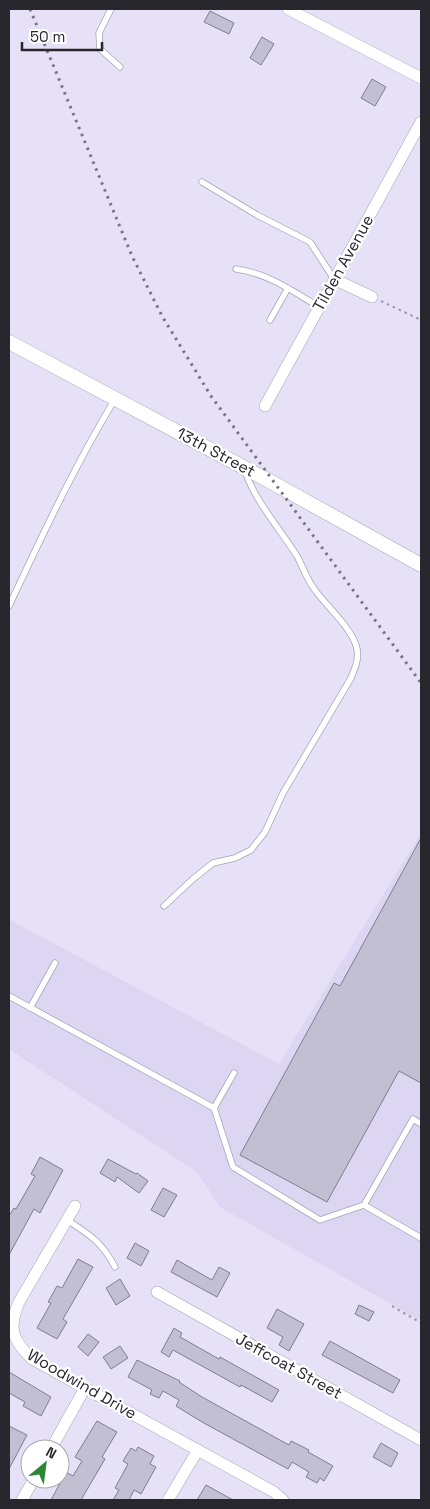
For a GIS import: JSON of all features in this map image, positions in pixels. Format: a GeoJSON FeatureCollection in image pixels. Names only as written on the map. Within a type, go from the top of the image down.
{"type":"FeatureCollection","features":[{"type":"Feature","properties":{"kind":"street"},"geometry":{"type":"LineString","coordinates":[[288,9],[421,78]]}},
{"type":"Feature","properties":{"kind":"street","name":"Tilden Avenue"},"geometry":{"type":"LineString","coordinates":[[265,406],[421,122]]}},
{"type":"Feature","properties":{"kind":"street"},"geometry":{"type":"LineString","coordinates":[[334,279],[372,297]]}},
{"type":"Feature","properties":{"kind":"street","name":"13th Street"},"geometry":{"type":"LineString","coordinates":[[9,342],[421,565]]}},
{"type":"Feature","properties":{"kind":"street","name":"Woodwind Drive"},"geometry":{"type":"LineString","coordinates":[[75,1206],[13,1316],[13,1332],[19,1346],[32,1359],[274,1492],[283,1500]]}},
{"type":"Feature","properties":{"kind":"street","name":"Jeffcoat Street"},"geometry":{"type":"LineString","coordinates":[[157,1292],[421,1440]]}},
{"type":"Feature","properties":{"kind":"street"},"geometry":{"type":"LineString","coordinates":[[57,1439],[85,1388]]}},
{"type":"Feature","properties":{"kind":"street"},"geometry":{"type":"LineString","coordinates":[[168,1500],[198,1450]]}},
{"type":"Feature","properties":{"kind":"street"},"geometry":{"type":"LineString","coordinates":[[22,1500],[28,1489]]}},
{"type":"Feature","properties":{"kind":"lane"},"geometry":{"type":"LineString","coordinates":[[111,9],[99,32],[100,49],[120,67]]}},
{"type":"Feature","properties":{"kind":"lane"},"geometry":{"type":"LineString","coordinates":[[202,182],[257,215],[310,242],[334,279]]}},
{"type":"Feature","properties":{"kind":"lane"},"geometry":{"type":"LineString","coordinates":[[236,269],[252,271],[288,288],[319,307]]}},
{"type":"Feature","properties":{"kind":"lane"},"geometry":{"type":"LineString","coordinates":[[270,320],[288,288]]}},
{"type":"Feature","properties":{"kind":"lane"},"geometry":{"type":"LineString","coordinates":[[9,606],[82,456],[115,399]]}},
{"type":"Feature","properties":{"kind":"lane"},"geometry":{"type":"LineString","coordinates":[[164,906],[213,863],[235,858],[251,850],[265,832],[283,793],[351,678],[358,662],[357,648],[351,634],[314,589],[298,557],[250,488],[243,467]]}},
{"type":"Feature","properties":{"kind":"lane"},"geometry":{"type":"LineString","coordinates":[[30,1008],[55,963]]}},
{"type":"Feature","properties":{"kind":"lane"},"geometry":{"type":"LineString","coordinates":[[9,996],[214,1108],[233,1167],[320,1220],[364,1205],[413,1119],[421,1124]]}},
{"type":"Feature","properties":{"kind":"lane"},"geometry":{"type":"LineString","coordinates":[[214,1108],[234,1073]]}},
{"type":"Feature","properties":{"kind":"lane"},"geometry":{"type":"LineString","coordinates":[[364,1205],[421,1238]]}},
{"type":"Feature","properties":{"kind":"lane"},"geometry":{"type":"LineString","coordinates":[[67,1220],[100,1244],[115,1267]]}},
{"type":"Feature","properties":{"kind":"path"},"geometry":{"type":"LineString","coordinates":[[372,297],[421,320]]}},
{"type":"Feature","properties":{"kind":"path"},"geometry":{"type":"LineString","coordinates":[[392,1306],[421,1323]]}},
{"type":"Feature","properties":{"kind":"shaded area"},"geometry":{"type":"Polygon","coordinates":[[[421,833],[421,1321],[220,1207],[197,1172],[9,1049],[9,924],[10,920],[279,1064],[421,833]]]}},
{"type":"Feature","properties":{"kind":"building"},"geometry":{"type":"Polygon","coordinates":[[[210,11],[234,23],[229,34],[204,22],[210,11]]]}},
{"type":"Feature","properties":{"kind":"building"},"geometry":{"type":"Polygon","coordinates":[[[262,37],[274,44],[261,65],[250,58],[262,37]]]}},
{"type":"Feature","properties":{"kind":"building"},"geometry":{"type":"Polygon","coordinates":[[[372,79],[386,87],[375,106],[361,98],[372,79]]]}},
{"type":"Feature","properties":{"kind":"building"},"geometry":{"type":"Polygon","coordinates":[[[421,838],[421,1083],[399,1071],[327,1202],[240,1155],[334,983],[340,986],[421,838]]]}},
{"type":"Feature","properties":{"kind":"building"},"geometry":{"type":"Polygon","coordinates":[[[40,1157],[63,1170],[40,1213],[34,1209],[9,1255],[9,1216],[14,1208],[16,1209],[35,1176],[31,1174],[40,1157]]]}},
{"type":"Feature","properties":{"kind":"building"},"geometry":{"type":"Polygon","coordinates":[[[108,1159],[137,1173],[148,1181],[139,1193],[117,1177],[115,1182],[100,1173],[108,1159]]]}},
{"type":"Feature","properties":{"kind":"building"},"geometry":{"type":"Polygon","coordinates":[[[163,1188],[177,1195],[164,1217],[151,1210],[163,1188]]]}},
{"type":"Feature","properties":{"kind":"building"},"geometry":{"type":"Polygon","coordinates":[[[135,1243],[149,1251],[141,1266],[127,1258],[135,1243]]]}},
{"type":"Feature","properties":{"kind":"building"},"geometry":{"type":"Polygon","coordinates":[[[78,1259],[93,1267],[63,1319],[67,1322],[57,1339],[37,1328],[51,1303],[48,1302],[57,1286],[62,1288],[78,1259]]]}},
{"type":"Feature","properties":{"kind":"building"},"geometry":{"type":"Polygon","coordinates":[[[177,1260],[212,1280],[219,1267],[230,1273],[217,1297],[171,1272],[177,1260]]]}},
{"type":"Feature","properties":{"kind":"building"},"geometry":{"type":"Polygon","coordinates":[[[120,1279],[130,1296],[116,1305],[106,1288],[120,1279]]]}},
{"type":"Feature","properties":{"kind":"building"},"geometry":{"type":"Polygon","coordinates":[[[359,1305],[374,1312],[369,1321],[355,1314],[359,1305]]]}},
{"type":"Feature","properties":{"kind":"building"},"geometry":{"type":"Polygon","coordinates":[[[277,1309],[304,1324],[289,1351],[279,1345],[283,1337],[267,1328],[277,1309]]]}},
{"type":"Feature","properties":{"kind":"building"},"geometry":{"type":"Polygon","coordinates":[[[174,1328],[182,1333],[180,1337],[279,1390],[272,1402],[241,1385],[240,1387],[173,1350],[169,1357],[161,1352],[174,1328]]]}},
{"type":"Feature","properties":{"kind":"building"},"geometry":{"type":"Polygon","coordinates":[[[88,1334],[99,1342],[88,1356],[78,1347],[88,1334]]]}},
{"type":"Feature","properties":{"kind":"building"},"geometry":{"type":"Polygon","coordinates":[[[330,1341],[400,1380],[393,1393],[322,1355],[330,1341]]]}},
{"type":"Feature","properties":{"kind":"building"},"geometry":{"type":"Polygon","coordinates":[[[120,1346],[128,1358],[111,1369],[103,1357],[120,1346]]]}},
{"type":"Feature","properties":{"kind":"building"},"geometry":{"type":"Polygon","coordinates":[[[137,1360],[180,1381],[202,1397],[289,1445],[291,1441],[309,1450],[308,1452],[333,1466],[324,1481],[320,1478],[317,1483],[306,1477],[309,1472],[292,1462],[288,1469],[176,1406],[179,1400],[163,1391],[159,1398],[150,1394],[152,1390],[128,1377],[137,1360]]]}},
{"type":"Feature","properties":{"kind":"building"},"geometry":{"type":"Polygon","coordinates":[[[9,1372],[51,1397],[41,1416],[23,1406],[25,1402],[9,1393],[9,1372]]]}},
{"type":"Feature","properties":{"kind":"building"},"geometry":{"type":"Polygon","coordinates":[[[97,1421],[117,1432],[102,1457],[105,1459],[81,1500],[51,1500],[57,1489],[70,1489],[70,1474],[73,1476],[82,1461],[75,1457],[97,1421]]]}},
{"type":"Feature","properties":{"kind":"building"},"geometry":{"type":"Polygon","coordinates":[[[9,1426],[27,1435],[25,1439],[20,1439],[20,1448],[9,1469],[9,1426]]]}},
{"type":"Feature","properties":{"kind":"building"},"geometry":{"type":"Polygon","coordinates":[[[381,1443],[398,1453],[391,1467],[373,1457],[381,1443]]]}},
{"type":"Feature","properties":{"kind":"building"},"geometry":{"type":"Polygon","coordinates":[[[138,1447],[154,1456],[150,1464],[156,1467],[141,1494],[134,1490],[129,1500],[113,1500],[119,1490],[115,1488],[128,1464],[123,1461],[131,1448],[136,1451],[138,1447]]]}},
{"type":"Feature","properties":{"kind":"building"},"geometry":{"type":"Polygon","coordinates":[[[206,1485],[233,1500],[197,1500],[206,1485]]]}},
{"type":"Feature","properties":{"kind":"railway"},"geometry":{"type":"LineString","coordinates":[[30,9],[132,256],[162,316],[211,396],[421,683]]}}]}
